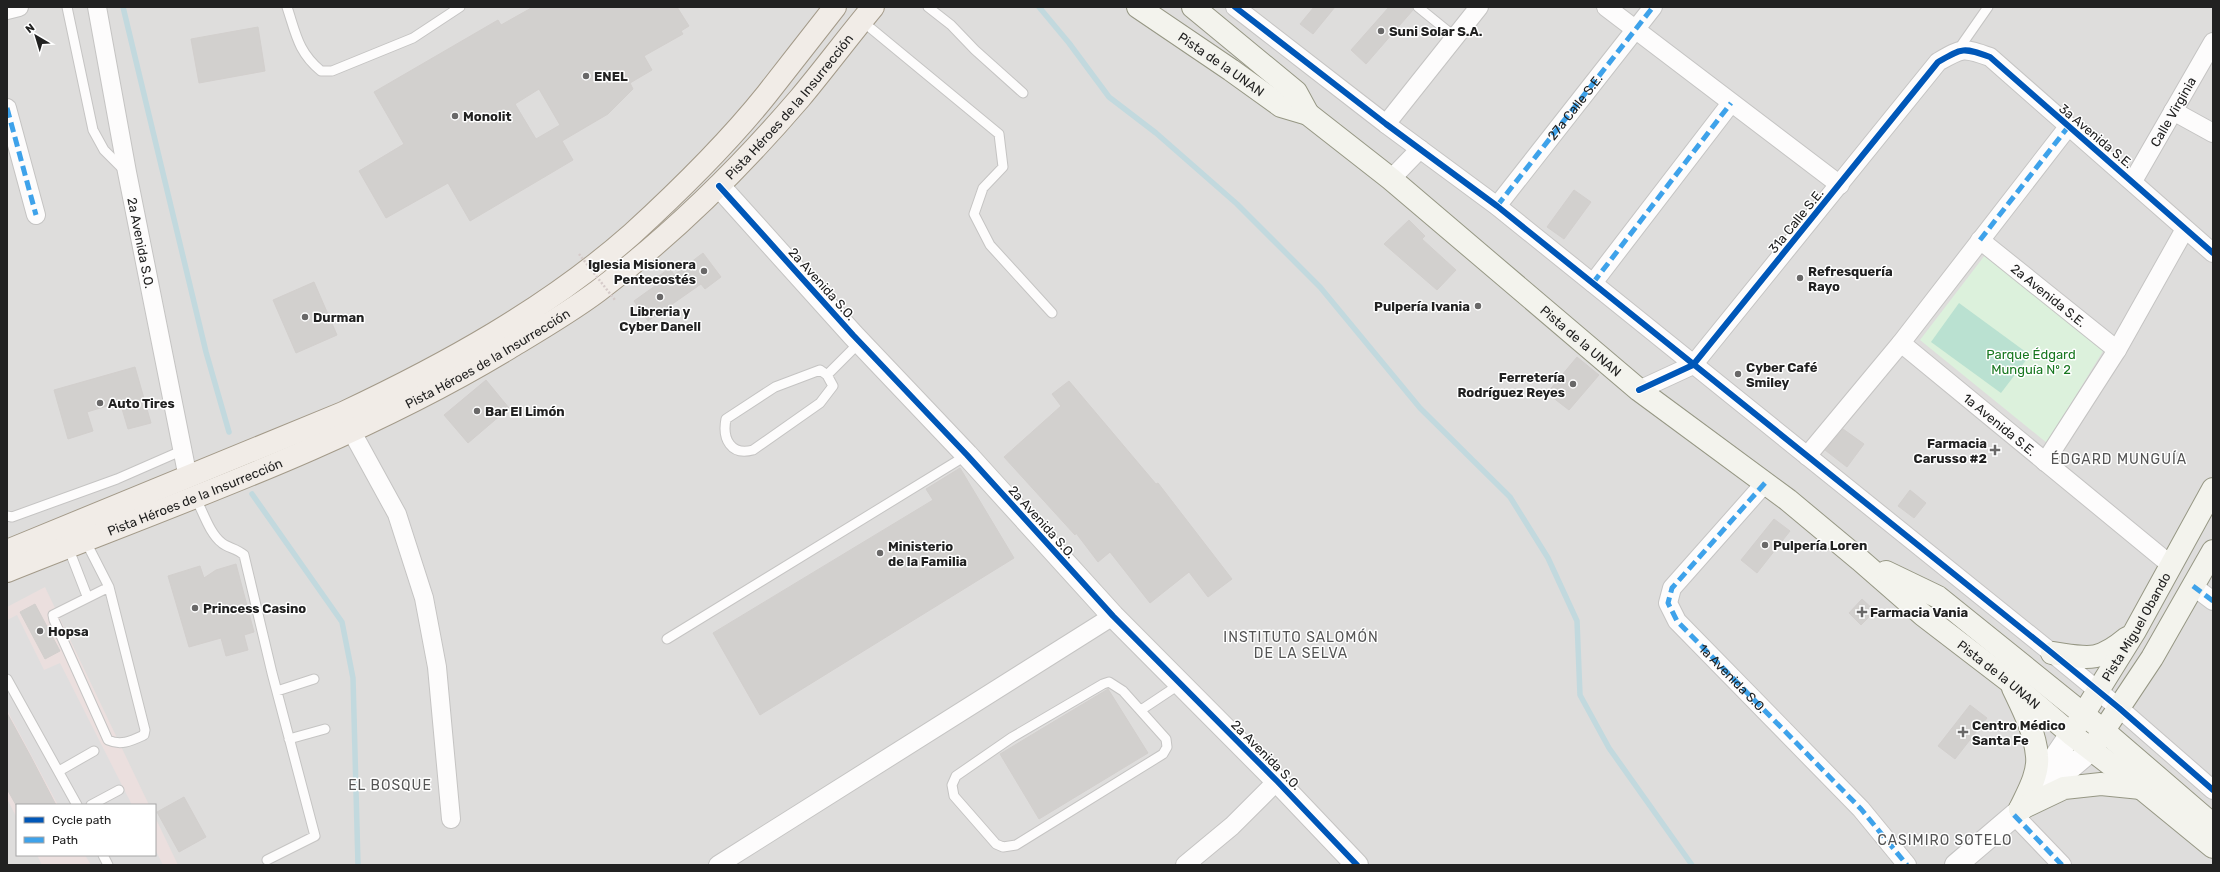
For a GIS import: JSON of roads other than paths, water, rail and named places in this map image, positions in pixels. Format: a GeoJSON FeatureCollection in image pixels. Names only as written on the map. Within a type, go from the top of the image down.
{"type":"FeatureCollection","features":[{"type":"Feature","properties":{"kind":"main road","name":"Pista Héroes de la Insurrección"},"geometry":{"type":"LineString","coordinates":[[7,571],[76,543],[394,389],[466,350],[535,307],[632,234],[700,168],[766,95],[835,7]]}},
{"type":"Feature","properties":{"kind":"main road","name":"Pista de la UNAN"},"geometry":{"type":"LineString","coordinates":[[1138,7],[1281,106],[1308,114],[1391,179],[1639,390],[1765,482],[1860,560],[1923,615],[2009,681],[2071,734],[2141,788],[2213,847]]}},
{"type":"Feature","properties":{"kind":"main road","name":"Pista de la UNAN"},"geometry":{"type":"LineString","coordinates":[[1193,7],[1296,92],[1308,114]]}},
{"type":"Feature","properties":{"kind":"main road","name":"Pista Héroes de la Insurrección"},"geometry":{"type":"LineString","coordinates":[[7,551],[352,432],[470,371],[563,315],[597,292],[637,259],[719,186],[799,99],[867,14]]}},
{"type":"Feature","properties":{"kind":"main road","name":"Pista Miguel Obando"},"geometry":{"type":"LineString","coordinates":[[2071,734],[2135,631],[2213,489]]}},
{"type":"Feature","properties":{"kind":"main road","name":"Pista Miguel Obando"},"geometry":{"type":"LineString","coordinates":[[2091,750],[2152,658],[2213,551]]}},
{"type":"Feature","properties":{"kind":"main road","name":"Pista de la UNAN"},"geometry":{"type":"LineString","coordinates":[[1860,560],[1938,598],[2104,732],[2213,825]]}},
{"type":"Feature","properties":{"kind":"main road"},"geometry":{"type":"LineString","coordinates":[[2052,653],[2090,659],[2110,652],[2135,631]]}},
{"type":"Feature","properties":{"kind":"main road"},"geometry":{"type":"LineString","coordinates":[[2009,681],[2028,719],[2038,757],[2032,783],[2017,812]]}},
{"type":"Feature","properties":{"kind":"main road"},"geometry":{"type":"LineString","coordinates":[[2017,812],[2064,788],[2101,784],[2141,788]]}},
{"type":"Feature","properties":{"kind":"street"},"geometry":{"type":"LineString","coordinates":[[7,10],[19,7]]}},
{"type":"Feature","properties":{"kind":"street","name":"2a Avenida S.O."},"geometry":{"type":"LineString","coordinates":[[97,7],[181,451],[191,487]]}},
{"type":"Feature","properties":{"kind":"street"},"geometry":{"type":"LineString","coordinates":[[1235,7],[1420,150],[1497,206],[2052,653],[2119,708],[2213,790]]}},
{"type":"Feature","properties":{"kind":"street"},"geometry":{"type":"LineString","coordinates":[[1386,124],[1478,7]]}},
{"type":"Feature","properties":{"kind":"street"},"geometry":{"type":"LineString","coordinates":[[1606,7],[1840,185]]}},
{"type":"Feature","properties":{"kind":"street","name":"27a Calle S.E."},"geometry":{"type":"LineString","coordinates":[[1497,206],[1653,7]]}},
{"type":"Feature","properties":{"kind":"street","name":"Calle Virginia"},"geometry":{"type":"LineString","coordinates":[[2133,181],[2213,42]]}},
{"type":"Feature","properties":{"kind":"street","name":"3a Avenida S.E."},"geometry":{"type":"LineString","coordinates":[[1958,50],[1971,50],[1990,57],[2068,127],[2133,181],[2213,253]]}},
{"type":"Feature","properties":{"kind":"street","name":"31a Calle S.E."},"geometry":{"type":"LineString","coordinates":[[1639,390],[1693,365],[1938,62],[1958,50]]}},
{"type":"Feature","properties":{"kind":"street"},"geometry":{"type":"LineString","coordinates":[[1593,283],[1731,103]]}},
{"type":"Feature","properties":{"kind":"street"},"geometry":{"type":"LineString","coordinates":[[7,108],[36,215]]}},
{"type":"Feature","properties":{"kind":"street"},"geometry":{"type":"LineString","coordinates":[[2173,111],[2213,133]]}},
{"type":"Feature","properties":{"kind":"street"},"geometry":{"type":"LineString","coordinates":[[1807,456],[1901,343],[2068,127]]}},
{"type":"Feature","properties":{"kind":"street"},"geometry":{"type":"LineString","coordinates":[[1391,179],[1420,150]]}},
{"type":"Feature","properties":{"kind":"street","name":"2a Avenida S.O."},"geometry":{"type":"LineString","coordinates":[[719,186],[860,342],[967,455],[1113,616],[1277,781],[1357,865]]}},
{"type":"Feature","properties":{"kind":"street"},"geometry":{"type":"LineString","coordinates":[[2045,462],[2117,350],[2185,229]]}},
{"type":"Feature","properties":{"kind":"street","name":"2a Avenida S.E."},"geometry":{"type":"LineString","coordinates":[[1980,240],[2117,350]]}},
{"type":"Feature","properties":{"kind":"street","name":"1a Avenida S.E."},"geometry":{"type":"LineString","coordinates":[[1901,343],[2172,566]]}},
{"type":"Feature","properties":{"kind":"street"},"geometry":{"type":"LineString","coordinates":[[352,432],[397,514],[424,598],[437,667],[451,819]]}},
{"type":"Feature","properties":{"kind":"street","name":"1a Avenida S.O."},"geometry":{"type":"LineString","coordinates":[[1765,482],[1672,588],[1668,603],[1677,621],[1861,809],[1907,865]]}},
{"type":"Feature","properties":{"kind":"street"},"geometry":{"type":"LineString","coordinates":[[2193,586],[2213,602]]}},
{"type":"Feature","properties":{"kind":"street"},"geometry":{"type":"LineString","coordinates":[[718,865],[1113,616]]}},
{"type":"Feature","properties":{"kind":"street","name":"Pista Miguel Obando"},"geometry":{"type":"LineString","coordinates":[[2017,812],[2071,734]]}},
{"type":"Feature","properties":{"kind":"street","name":"Pista Miguel Obando"},"geometry":{"type":"LineString","coordinates":[[2017,812],[2091,750]]}},
{"type":"Feature","properties":{"kind":"street"},"geometry":{"type":"LineString","coordinates":[[1185,865],[1232,826],[1277,781]]}},
{"type":"Feature","properties":{"kind":"street"},"geometry":{"type":"LineString","coordinates":[[1956,865],[2017,812],[2062,865]]}},
{"type":"Feature","properties":{"kind":"lane"},"geometry":{"type":"LineString","coordinates":[[67,7],[93,130],[104,150],[127,172]]}},
{"type":"Feature","properties":{"kind":"lane"},"geometry":{"type":"LineString","coordinates":[[287,7],[297,41],[309,62],[321,71],[332,71],[413,38],[460,7]]}},
{"type":"Feature","properties":{"kind":"lane"},"geometry":{"type":"LineString","coordinates":[[928,7],[951,25],[975,50],[1023,93]]}},
{"type":"Feature","properties":{"kind":"lane"},"geometry":{"type":"LineString","coordinates":[[1418,7],[1455,37]]}},
{"type":"Feature","properties":{"kind":"lane"},"geometry":{"type":"LineString","coordinates":[[1958,50],[1988,7]]}},
{"type":"Feature","properties":{"kind":"lane"},"geometry":{"type":"LineString","coordinates":[[867,14],[999,134],[1003,167],[983,188],[974,214],[990,245],[1052,313]]}},
{"type":"Feature","properties":{"kind":"lane"},"geometry":{"type":"LineString","coordinates":[[827,375],[860,342]]}},
{"type":"Feature","properties":{"kind":"lane"},"geometry":{"type":"LineString","coordinates":[[820,370],[827,375],[832,386],[820,403],[753,450],[742,453],[733,449],[727,440],[724,426],[726,419],[775,387],[820,370]]}},
{"type":"Feature","properties":{"kind":"lane"},"geometry":{"type":"LineString","coordinates":[[7,516],[12,517],[117,479],[181,451]]}},
{"type":"Feature","properties":{"kind":"lane"},"geometry":{"type":"LineString","coordinates":[[667,639],[967,455]]}},
{"type":"Feature","properties":{"kind":"lane"},"geometry":{"type":"LineString","coordinates":[[191,487],[216,538],[224,545],[235,548],[244,555],[276,691],[315,836],[268,860]]}},
{"type":"Feature","properties":{"kind":"lane"},"geometry":{"type":"LineString","coordinates":[[76,543],[109,587],[145,730],[144,735],[125,743],[115,743],[108,740],[53,615],[87,596],[109,587]]}},
{"type":"Feature","properties":{"kind":"lane"},"geometry":{"type":"LineString","coordinates":[[76,543],[87,596]]}},
{"type":"Feature","properties":{"kind":"lane"},"geometry":{"type":"LineString","coordinates":[[7,678],[76,804]]}},
{"type":"Feature","properties":{"kind":"lane"},"geometry":{"type":"LineString","coordinates":[[276,691],[314,679]]}},
{"type":"Feature","properties":{"kind":"lane"},"geometry":{"type":"LineString","coordinates":[[1110,682],[1115,684],[1141,710],[1166,739],[1167,747],[1164,754],[1016,845],[1003,847],[996,844],[954,796],[952,785],[956,776],[1011,738],[1103,684],[1110,682]]}},
{"type":"Feature","properties":{"kind":"lane"},"geometry":{"type":"LineString","coordinates":[[1141,710],[1180,684]]}},
{"type":"Feature","properties":{"kind":"lane"},"geometry":{"type":"LineString","coordinates":[[289,739],[325,729]]}},
{"type":"Feature","properties":{"kind":"lane"},"geometry":{"type":"LineString","coordinates":[[59,771],[94,751]]}},
{"type":"Feature","properties":{"kind":"lane"},"geometry":{"type":"LineString","coordinates":[[93,804],[119,790]]}},
{"type":"Feature","properties":{"kind":"waterway"},"geometry":{"type":"LineString","coordinates":[[123,7],[206,352],[229,432]]}},
{"type":"Feature","properties":{"kind":"waterway"},"geometry":{"type":"LineString","coordinates":[[1039,7],[1069,43],[1109,97],[1156,133],[1237,204],[1320,287],[1420,408],[1510,497],[1548,558],[1577,621],[1580,695],[1609,748],[1692,865]]}},
{"type":"Feature","properties":{"kind":"waterway"},"geometry":{"type":"LineString","coordinates":[[252,494],[342,622],[353,678],[358,865]]}},
{"type":"Feature","properties":{"kind":"place","name":"Suni Solar S.A."},"geometry":{"type":"Point","coordinates":[1381,31]}},
{"type":"Feature","properties":{"kind":"place","name":"ENEL"},"geometry":{"type":"Point","coordinates":[586,76]}},
{"type":"Feature","properties":{"kind":"place","name":"Monolit"},"geometry":{"type":"Point","coordinates":[455,116]}},
{"type":"Feature","properties":{"kind":"place","name":"Iglesia Misionera Pentecostés"},"geometry":{"type":"Point","coordinates":[704,271]}},
{"type":"Feature","properties":{"kind":"place","name":"Refresquería Rayo"},"geometry":{"type":"Point","coordinates":[1800,278]}},
{"type":"Feature","properties":{"kind":"place","name":"Libreria y Cyber Danell"},"geometry":{"type":"Point","coordinates":[660,297]}},
{"type":"Feature","properties":{"kind":"place","name":"Pulpería Ivania"},"geometry":{"type":"Point","coordinates":[1478,306]}},
{"type":"Feature","properties":{"kind":"place","name":"Durman"},"geometry":{"type":"Point","coordinates":[305,317]}},
{"type":"Feature","properties":{"kind":"place","name":"Cyber Café Smiley"},"geometry":{"type":"Point","coordinates":[1738,374]}},
{"type":"Feature","properties":{"kind":"place","name":"Ferretería Rodríguez Reyes"},"geometry":{"type":"Point","coordinates":[1573,384]}},
{"type":"Feature","properties":{"kind":"place","name":"Auto Tires"},"geometry":{"type":"Point","coordinates":[100,403]}},
{"type":"Feature","properties":{"kind":"place","name":"Bar El Limón"},"geometry":{"type":"Point","coordinates":[477,411]}},
{"type":"Feature","properties":{"kind":"place","name":"Farmacia Carusso #2"},"geometry":{"type":"Point","coordinates":[1995,450]}},
{"type":"Feature","properties":{"kind":"place","name":"Pulpería Loren"},"geometry":{"type":"Point","coordinates":[1765,545]}},
{"type":"Feature","properties":{"kind":"place","name":"Ministerio de la Familia"},"geometry":{"type":"Point","coordinates":[880,553]}},
{"type":"Feature","properties":{"kind":"place","name":"Princess Casino"},"geometry":{"type":"Point","coordinates":[195,608]}},
{"type":"Feature","properties":{"kind":"place","name":"Farmacia Vania"},"geometry":{"type":"Point","coordinates":[1862,612]}},
{"type":"Feature","properties":{"kind":"place","name":"Hopsa"},"geometry":{"type":"Point","coordinates":[40,631]}},
{"type":"Feature","properties":{"kind":"place","name":"Centro Médico Santa Fe"},"geometry":{"type":"Point","coordinates":[1963,732]}},
{"type":"Feature","properties":{"kind":"district","name":"ÉDGARD MUNGUÍA"},"geometry":{"type":"Point","coordinates":[2119,459]}},
{"type":"Feature","properties":{"kind":"district","name":"INSTITUTO SALOMÓN DE LA SELVA"},"geometry":{"type":"Point","coordinates":[1301,646]}},
{"type":"Feature","properties":{"kind":"district","name":"EL BOSQUE"},"geometry":{"type":"Point","coordinates":[390,785]}},
{"type":"Feature","properties":{"kind":"district","name":"CASIMIRO SOTELO"},"geometry":{"type":"Point","coordinates":[1945,840]}},
{"type":"Feature","properties":{"kind":"park label","name":"Parque Édgard Munguía Nº 2"},"geometry":{"type":"Point","coordinates":[2031,362]}}]}
